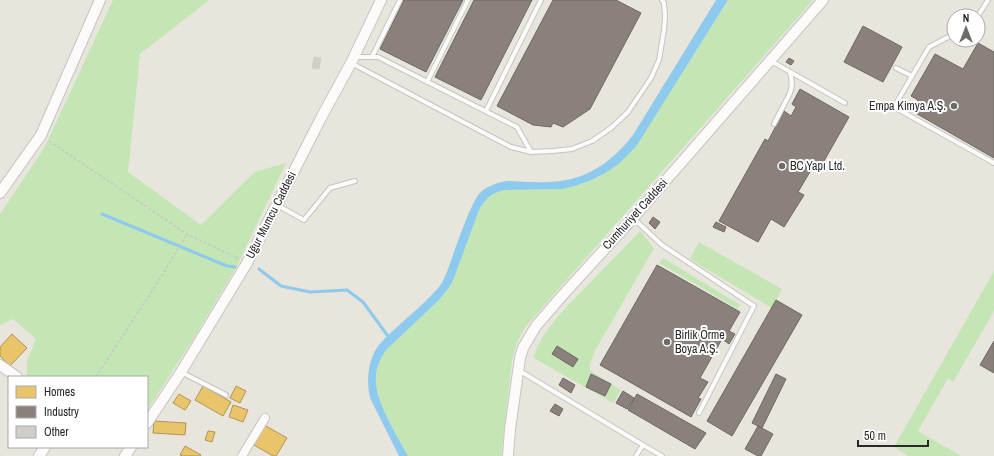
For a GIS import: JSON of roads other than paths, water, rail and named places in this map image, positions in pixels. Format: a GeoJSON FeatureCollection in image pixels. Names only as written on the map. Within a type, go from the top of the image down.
{"type":"FeatureCollection","features":[{"type":"Feature","properties":{"kind":"street"},"geometry":{"type":"LineString","coordinates":[[0,193],[41,135],[100,0]]}},
{"type":"Feature","properties":{"kind":"street","name":"Uğur Mumcu Caddesi"},"geometry":{"type":"LineString","coordinates":[[148,421],[181,372],[247,264],[381,0]]}},
{"type":"Feature","properties":{"kind":"street","name":"Cumhuriyet Caddesi"},"geometry":{"type":"LineString","coordinates":[[508,456],[518,370],[523,348],[536,326],[560,297],[633,218],[823,0]]}},
{"type":"Feature","properties":{"kind":"street"},"geometry":{"type":"LineString","coordinates":[[0,365],[16,376]]}},
{"type":"Feature","properties":{"kind":"street"},"geometry":{"type":"LineString","coordinates":[[242,456],[265,418]]}},
{"type":"Feature","properties":{"kind":"lane"},"geometry":{"type":"LineString","coordinates":[[372,57],[400,0]]}},
{"type":"Feature","properties":{"kind":"lane"},"geometry":{"type":"LineString","coordinates":[[427,82],[468,0]]}},
{"type":"Feature","properties":{"kind":"lane"},"geometry":{"type":"LineString","coordinates":[[486,111],[541,0]]}},
{"type":"Feature","properties":{"kind":"lane"},"geometry":{"type":"LineString","coordinates":[[352,59],[511,147],[531,152],[572,149],[592,141],[611,128],[628,112],[651,78],[659,60],[664,30],[665,16],[664,3],[662,0]]}},
{"type":"Feature","properties":{"kind":"lane"},"geometry":{"type":"LineString","coordinates":[[946,38],[929,47],[894,107],[994,163]]}},
{"type":"Feature","properties":{"kind":"lane"},"geometry":{"type":"LineString","coordinates":[[352,59],[361,57],[378,57],[517,127],[531,152]]}},
{"type":"Feature","properties":{"kind":"lane"},"geometry":{"type":"LineString","coordinates":[[770,61],[845,103]]}},
{"type":"Feature","properties":{"kind":"lane"},"geometry":{"type":"LineString","coordinates":[[896,68],[912,76]]}},
{"type":"Feature","properties":{"kind":"lane"},"geometry":{"type":"LineString","coordinates":[[774,124],[792,88],[790,72]]}},
{"type":"Feature","properties":{"kind":"lane"},"geometry":{"type":"LineString","coordinates":[[276,205],[304,220],[330,188],[355,181]]}},
{"type":"Feature","properties":{"kind":"lane"},"geometry":{"type":"LineString","coordinates":[[633,218],[662,245],[754,306],[699,413]]}},
{"type":"Feature","properties":{"kind":"lane"},"geometry":{"type":"LineString","coordinates":[[518,370],[662,456]]}},
{"type":"Feature","properties":{"kind":"lane"},"geometry":{"type":"LineString","coordinates":[[181,372],[226,395]]}},
{"type":"Feature","properties":{"kind":"lane"},"geometry":{"type":"LineString","coordinates":[[636,456],[643,446]]}},
{"type":"Feature","properties":{"kind":"water"},"geometry":{"type":"Polygon","coordinates":[[[716,0],[728,0],[637,145],[620,163],[611,170],[591,180],[562,189],[505,190],[492,194],[479,210],[450,286],[439,300],[386,350],[378,366],[376,383],[380,401],[408,456],[399,456],[370,398],[368,376],[370,364],[376,349],[384,339],[442,283],[468,216],[478,196],[482,191],[489,187],[505,181],[551,182],[576,178],[604,164],[612,158],[633,135],[716,0]]]}},
{"type":"Feature","properties":{"kind":"waterway"},"geometry":{"type":"LineString","coordinates":[[102,214],[227,266],[235,267]]}},
{"type":"Feature","properties":{"kind":"waterway"},"geometry":{"type":"LineString","coordinates":[[259,269],[281,286],[310,292],[347,290],[363,302],[390,339]]}},
{"type":"Feature","properties":{"kind":"place","name":"Empa Kimya A.Ş."},"geometry":{"type":"Point","coordinates":[954,106]}},
{"type":"Feature","properties":{"kind":"place","name":"BC Yapı Ltd."},"geometry":{"type":"Point","coordinates":[782,166]}},
{"type":"Feature","properties":{"kind":"place","name":"Birlik Örme Boya A.Ş."},"geometry":{"type":"Point","coordinates":[667,342]}}]}
